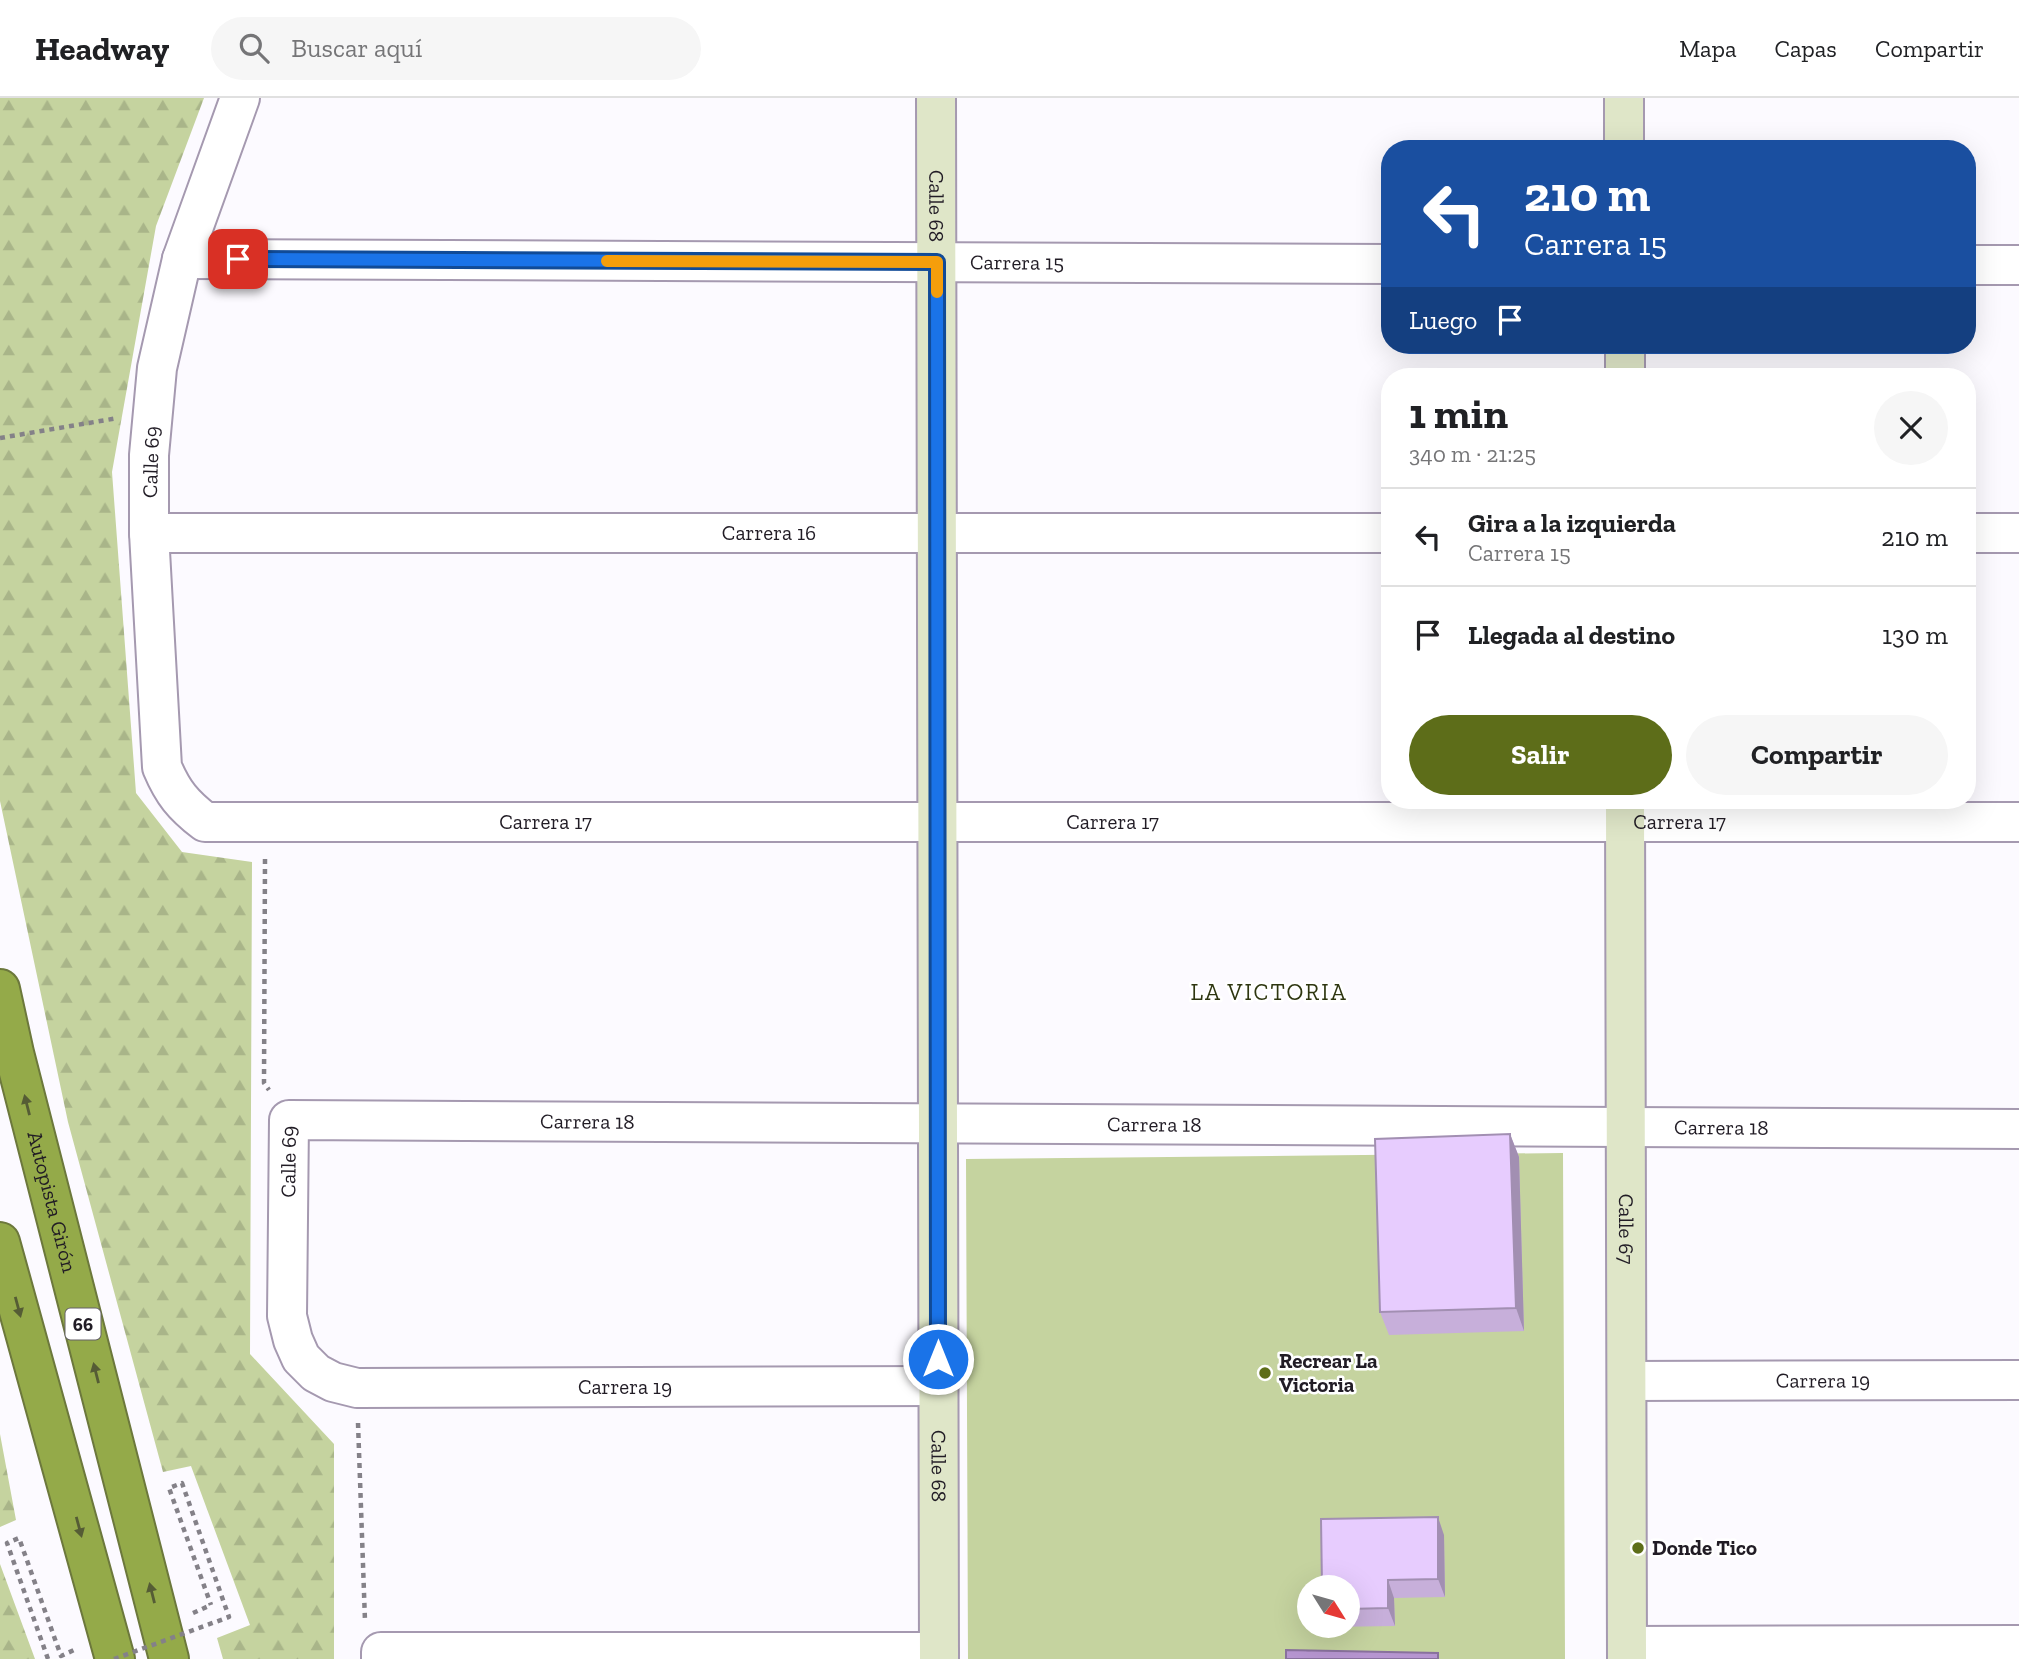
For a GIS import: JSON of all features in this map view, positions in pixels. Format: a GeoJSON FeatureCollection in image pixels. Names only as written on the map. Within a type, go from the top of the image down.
{"type":"FeatureCollection","features":[{"type":"Feature","properties":{"kind":"highway","name":"Autopista Girón"},"geometry":{"type":"LineString","coordinates":[[0,989],[169,1659]]}},
{"type":"Feature","properties":{"kind":"highway"},"geometry":{"type":"LineString","coordinates":[[0,1242],[115,1659]]}},
{"type":"Feature","properties":{"kind":"street","name":"Calle 69"},"geometry":{"type":"LineString","coordinates":[[205,822],[185,806],[172,789],[162,767],[149,533],[149,455],[157,368],[182,259],[240,98]]}},
{"type":"Feature","properties":{"kind":"street","name":"Calle 68"},"geometry":{"type":"LineString","coordinates":[[936,98],[939,1656]]}},
{"type":"Feature","properties":{"kind":"street"},"geometry":{"type":"LineString","coordinates":[[1624,98],[1624,140]]}},
{"type":"Feature","properties":{"kind":"street","name":"Carrera 15"},"geometry":{"type":"LineString","coordinates":[[182,259],[1381,264]]}},
{"type":"Feature","properties":{"kind":"street"},"geometry":{"type":"LineString","coordinates":[[1976,265],[2019,265]]}},
{"type":"Feature","properties":{"kind":"street","name":"Carrera 16"},"geometry":{"type":"LineString","coordinates":[[149,533],[1381,533]]}},
{"type":"Feature","properties":{"kind":"street"},"geometry":{"type":"LineString","coordinates":[[1976,533],[2019,533]]}},
{"type":"Feature","properties":{"kind":"street","name":"Carrera 17"},"geometry":{"type":"LineString","coordinates":[[205,822],[937,822],[1625,811],[2019,822]]}},
{"type":"Feature","properties":{"kind":"street","name":"Calle 67"},"geometry":{"type":"LineString","coordinates":[[1625,811],[1627,1652]]}},
{"type":"Feature","properties":{"kind":"street","name":"Calle 69"},"geometry":{"type":"LineString","coordinates":[[289,1120],[287,1316],[301,1358],[316,1373]]}},
{"type":"Feature","properties":{"kind":"street","name":"Carrera 18"},"geometry":{"type":"LineString","coordinates":[[289,1120],[2019,1129]]}},
{"type":"Feature","properties":{"kind":"street","name":"Carrera 19"},"geometry":{"type":"LineString","coordinates":[[316,1373],[333,1382],[357,1388],[938,1386]]}},
{"type":"Feature","properties":{"kind":"street","name":"Carrera 19"},"geometry":{"type":"LineString","coordinates":[[1627,1381],[2019,1380]]}},
{"type":"Feature","properties":{"kind":"street"},"geometry":{"type":"LineString","coordinates":[[1627,1652],[2019,1645]]}},
{"type":"Feature","properties":{"kind":"street"},"geometry":{"type":"LineString","coordinates":[[381,1655],[939,1656]]}},
{"type":"Feature","properties":{"kind":"path"},"geometry":{"type":"LineString","coordinates":[[0,438],[153,412]]}},
{"type":"Feature","properties":{"kind":"path","name":"Calle 69"},"geometry":{"type":"LineString","coordinates":[[265,822],[264,1083],[289,1120]]}},
{"type":"Feature","properties":{"kind":"path"},"geometry":{"type":"LineString","coordinates":[[357,1388],[365,1626],[381,1655]]}},
{"type":"Feature","properties":{"kind":"path"},"geometry":{"type":"LineString","coordinates":[[115,1659],[229,1617],[181,1483],[169,1488],[211,1605]]}},
{"type":"Feature","properties":{"kind":"path"},"geometry":{"type":"LineString","coordinates":[[48,1659],[7,1543],[19,1538],[61,1656],[74,1650]]}},
{"type":"Feature","properties":{"kind":"green space"},"geometry":{"type":"Polygon","coordinates":[[[0,98],[204,98],[156,226],[112,472],[136,793],[182,852],[252,862],[250,1354],[334,1444],[334,1659],[223,1659],[217,1638],[250,1625],[191,1466],[163,1472],[68,1122],[0,801],[0,98]]]}},
{"type":"Feature","properties":{"kind":"green space","name":"Recrear La Victoria"},"geometry":{"type":"Polygon","coordinates":[[[1563,1153],[1565,1659],[968,1659],[966,1159],[1563,1153]]]}},
{"type":"Feature","properties":{"kind":"green space"},"geometry":{"type":"Polygon","coordinates":[[[0,1434],[16,1520],[0,1527],[0,1434]]]}},
{"type":"Feature","properties":{"kind":"green space"},"geometry":{"type":"Polygon","coordinates":[[[0,1564],[35,1659],[0,1659],[0,1564]]]}},
{"type":"Feature","properties":{"kind":"water"},"geometry":{"type":"Polygon","coordinates":[[[1286,1650],[1438,1653],[1438,1659],[1286,1659],[1286,1650]]]}},
{"type":"Feature","properties":{"kind":"building"},"geometry":{"type":"Polygon","coordinates":[[[1510,1134],[1516,1308],[1380,1312],[1375,1139],[1510,1134]]]}},
{"type":"Feature","properties":{"kind":"building"},"geometry":{"type":"Polygon","coordinates":[[[1438,1517],[1438,1579],[1388,1580],[1388,1608],[1360,1609],[1360,1575],[1322,1575],[1321,1519],[1438,1517]]]}},
{"type":"Feature","properties":{"kind":"slow traffic"},"geometry":{"type":"LineString","coordinates":[[607,261],[937,262],[937,292]]}},
{"type":"Feature","properties":{"kind":"place","name":"Recrear La Victoria"},"geometry":{"type":"Point","coordinates":[1265,1373]}},
{"type":"Feature","properties":{"kind":"place","name":"Donde Tico"},"geometry":{"type":"Point","coordinates":[1638,1548]}},
{"type":"Feature","properties":{"kind":"district","name":"LA VICTORIA"},"geometry":{"type":"Point","coordinates":[1269,992]}},
{"type":"Feature","properties":{"kind":"route"},"geometry":{"type":"LineString","coordinates":[[238,259],[937,262],[938,1359]]}}]}
